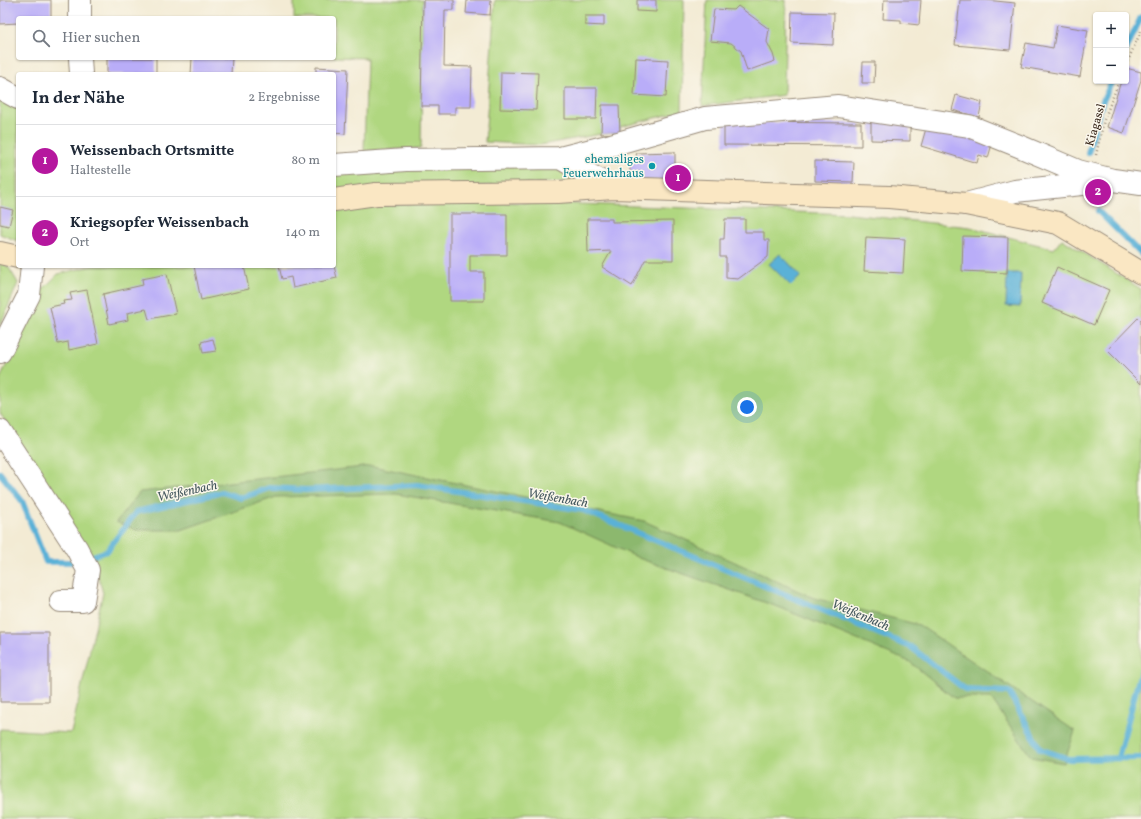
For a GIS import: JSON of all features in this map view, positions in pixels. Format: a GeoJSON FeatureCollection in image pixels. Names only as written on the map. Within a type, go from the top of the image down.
{"type":"FeatureCollection","features":[{"type":"Feature","properties":{"kind":"street"},"geometry":{"type":"LineString","coordinates":[[80,0],[80,16]]}},
{"type":"Feature","properties":{"kind":"street"},"geometry":{"type":"LineString","coordinates":[[80,60],[81,72]]}},
{"type":"Feature","properties":{"kind":"street"},"geometry":{"type":"LineString","coordinates":[[0,88],[16,97]]}},
{"type":"Feature","properties":{"kind":"street"},"geometry":{"type":"LineString","coordinates":[[336,165],[406,160],[560,158],[705,118],[838,106],[969,126],[1067,167],[1113,180],[1141,184]]}},
{"type":"Feature","properties":{"kind":"street"},"geometry":{"type":"LineString","coordinates":[[560,158],[613,188]]}},
{"type":"Feature","properties":{"kind":"street"},"geometry":{"type":"LineString","coordinates":[[966,204],[1015,191],[1113,180]]}},
{"type":"Feature","properties":{"kind":"street"},"geometry":{"type":"LineString","coordinates":[[336,200],[376,194],[558,192],[613,188],[889,197],[966,204],[1058,223],[1141,273]]}},
{"type":"Feature","properties":{"kind":"street"},"geometry":{"type":"LineString","coordinates":[[0,253],[16,257]]}},
{"type":"Feature","properties":{"kind":"street"},"geometry":{"type":"LineString","coordinates":[[0,352],[29,295],[32,268]]}},
{"type":"Feature","properties":{"kind":"street"},"geometry":{"type":"LineString","coordinates":[[0,431],[77,549],[88,570],[83,601],[61,601]]}},
{"type":"Feature","properties":{"kind":"path"},"geometry":{"type":"LineString","coordinates":[[1129,58],[1141,31]]}},
{"type":"Feature","properties":{"kind":"path","name":"Kiagassl"},"geometry":{"type":"LineString","coordinates":[[1092,175],[1104,120],[1118,84]]}},
{"type":"Feature","properties":{"kind":"green space"},"geometry":{"type":"Polygon","coordinates":[[[294,0],[423,0],[421,148],[364,151],[367,58],[336,57],[336,16],[294,16],[294,0]]]}},
{"type":"Feature","properties":{"kind":"green space"},"geometry":{"type":"Polygon","coordinates":[[[495,0],[684,0],[682,111],[620,127],[620,133],[601,134],[540,145],[485,142],[495,0]]]}},
{"type":"Feature","properties":{"kind":"green space"},"geometry":{"type":"Polygon","coordinates":[[[707,0],[786,0],[784,95],[702,106],[707,0]]]}},
{"type":"Feature","properties":{"kind":"green space"},"geometry":{"type":"Polygon","coordinates":[[[0,96],[16,105],[16,240],[0,234],[0,96]]]}},
{"type":"Feature","properties":{"kind":"green space"},"geometry":{"type":"Polygon","coordinates":[[[550,164],[584,181],[336,193],[336,171],[550,164]]]}},
{"type":"Feature","properties":{"kind":"green space"},"geometry":{"type":"Polygon","coordinates":[[[449,201],[580,204],[848,214],[970,227],[1054,249],[1062,239],[1141,289],[1141,819],[0,819],[0,729],[71,733],[103,593],[95,566],[0,413],[0,379],[40,292],[58,274],[84,268],[336,268],[336,209],[449,201]]]}},
{"type":"Feature","properties":{"kind":"green space"},"geometry":{"type":"Polygon","coordinates":[[[0,260],[9,268],[18,283],[0,326],[0,260]]]}},
{"type":"Feature","properties":{"kind":"green space"},"geometry":{"type":"Polygon","coordinates":[[[372,466],[644,521],[814,598],[919,625],[1075,731],[1064,763],[1031,757],[991,698],[954,698],[910,662],[781,608],[641,559],[560,522],[396,494],[276,497],[181,530],[136,530],[116,522],[140,492],[372,466]]]}},
{"type":"Feature","properties":{"kind":"water"},"geometry":{"type":"Polygon","coordinates":[[[780,254],[801,276],[791,286],[769,264],[780,254]]]}},
{"type":"Feature","properties":{"kind":"water"},"geometry":{"type":"Polygon","coordinates":[[[1007,273],[1021,273],[1020,307],[1006,306],[1007,273]]]}},
{"type":"Feature","properties":{"kind":"building"},"geometry":{"type":"Polygon","coordinates":[[[0,0],[51,0],[51,16],[16,16],[16,23],[0,24],[0,0]]]}},
{"type":"Feature","properties":{"kind":"building"},"geometry":{"type":"Polygon","coordinates":[[[423,0],[454,0],[454,10],[445,10],[444,66],[472,67],[471,107],[455,107],[455,114],[438,114],[438,106],[421,106],[423,0]]]}},
{"type":"Feature","properties":{"kind":"building"},"geometry":{"type":"Polygon","coordinates":[[[467,0],[491,0],[490,15],[466,13],[467,0]]]}},
{"type":"Feature","properties":{"kind":"building"},"geometry":{"type":"Polygon","coordinates":[[[637,0],[656,0],[656,12],[637,11],[637,0]]]}},
{"type":"Feature","properties":{"kind":"building"},"geometry":{"type":"Polygon","coordinates":[[[884,0],[921,0],[919,25],[901,23],[901,20],[883,19],[884,0]]]}},
{"type":"Feature","properties":{"kind":"building"},"geometry":{"type":"Polygon","coordinates":[[[960,0],[986,0],[1015,3],[1010,50],[955,45],[960,0]]]}},
{"type":"Feature","properties":{"kind":"building"},"geometry":{"type":"Polygon","coordinates":[[[738,6],[769,29],[767,42],[775,61],[747,71],[741,51],[731,43],[710,41],[714,9],[734,10],[738,6]]]}},
{"type":"Feature","properties":{"kind":"building"},"geometry":{"type":"Polygon","coordinates":[[[792,12],[834,13],[833,45],[791,43],[792,12]]]}},
{"type":"Feature","properties":{"kind":"building"},"geometry":{"type":"Polygon","coordinates":[[[585,16],[604,16],[604,26],[585,25],[585,16]]]}},
{"type":"Feature","properties":{"kind":"building"},"geometry":{"type":"Polygon","coordinates":[[[1057,25],[1088,30],[1080,77],[1021,67],[1026,43],[1053,48],[1057,25]]]}},
{"type":"Feature","properties":{"kind":"building"},"geometry":{"type":"Polygon","coordinates":[[[636,58],[668,60],[666,97],[634,95],[636,58]]]}},
{"type":"Feature","properties":{"kind":"building"},"geometry":{"type":"Polygon","coordinates":[[[107,60],[156,60],[156,72],[107,72],[107,60]]]}},
{"type":"Feature","properties":{"kind":"building"},"geometry":{"type":"Polygon","coordinates":[[[192,60],[232,60],[231,72],[191,72],[192,60]]]}},
{"type":"Feature","properties":{"kind":"building"},"geometry":{"type":"Polygon","coordinates":[[[863,62],[875,62],[874,83],[862,83],[863,62]]]}},
{"type":"Feature","properties":{"kind":"building"},"geometry":{"type":"Polygon","coordinates":[[[316,67],[348,69],[345,134],[336,133],[336,72],[316,72],[316,67]]]}},
{"type":"Feature","properties":{"kind":"building"},"geometry":{"type":"Polygon","coordinates":[[[1129,69],[1141,72],[1141,80],[1124,133],[1107,127],[1120,84],[1129,84],[1129,69]]]}},
{"type":"Feature","properties":{"kind":"building"},"geometry":{"type":"Polygon","coordinates":[[[501,72],[538,73],[536,110],[500,109],[501,72]]]}},
{"type":"Feature","properties":{"kind":"building"},"geometry":{"type":"Polygon","coordinates":[[[565,88],[597,88],[596,119],[565,119],[565,88]]]}},
{"type":"Feature","properties":{"kind":"building"},"geometry":{"type":"Polygon","coordinates":[[[956,95],[982,102],[979,117],[952,110],[956,95]]]}},
{"type":"Feature","properties":{"kind":"building"},"geometry":{"type":"Polygon","coordinates":[[[602,105],[619,105],[620,133],[601,134],[602,105]]]}},
{"type":"Feature","properties":{"kind":"building"},"geometry":{"type":"Polygon","coordinates":[[[871,121],[910,121],[910,141],[871,140],[871,121]]]}},
{"type":"Feature","properties":{"kind":"building"},"geometry":{"type":"Polygon","coordinates":[[[724,122],[861,123],[861,146],[724,145],[724,122]]]}},
{"type":"Feature","properties":{"kind":"building"},"geometry":{"type":"Polygon","coordinates":[[[927,125],[992,144],[988,158],[979,155],[977,163],[921,146],[927,125]]]}},
{"type":"Feature","properties":{"kind":"building","name":"ehemaliges Feuerwehrhaus"},"geometry":{"type":"Polygon","coordinates":[[[675,152],[675,180],[640,181],[640,172],[630,172],[630,159],[637,159],[636,153],[675,152]]]}},
{"type":"Feature","properties":{"kind":"building"},"geometry":{"type":"Polygon","coordinates":[[[815,161],[854,162],[853,182],[815,181],[815,161]]]}},
{"type":"Feature","properties":{"kind":"building"},"geometry":{"type":"Polygon","coordinates":[[[0,207],[13,210],[9,226],[0,224],[0,207]]]}},
{"type":"Feature","properties":{"kind":"building"},"geometry":{"type":"Polygon","coordinates":[[[450,214],[507,214],[507,255],[470,255],[470,272],[484,272],[484,301],[450,301],[450,214]]]}},
{"type":"Feature","properties":{"kind":"building"},"geometry":{"type":"Polygon","coordinates":[[[587,219],[612,219],[612,222],[673,221],[673,260],[645,260],[632,286],[602,267],[611,251],[588,252],[587,219]]]}},
{"type":"Feature","properties":{"kind":"building"},"geometry":{"type":"Polygon","coordinates":[[[725,219],[745,219],[745,232],[764,232],[764,240],[769,240],[768,257],[738,279],[726,278],[726,257],[720,257],[720,239],[724,239],[725,219]]]}},
{"type":"Feature","properties":{"kind":"building"},"geometry":{"type":"Polygon","coordinates":[[[963,236],[1008,237],[1007,273],[962,271],[963,236]]]}},
{"type":"Feature","properties":{"kind":"building"},"geometry":{"type":"Polygon","coordinates":[[[866,237],[905,239],[903,273],[864,271],[866,237]]]}},
{"type":"Feature","properties":{"kind":"building"},"geometry":{"type":"Polygon","coordinates":[[[1057,267],[1109,290],[1094,325],[1042,303],[1057,267]]]}},
{"type":"Feature","properties":{"kind":"building"},"geometry":{"type":"Polygon","coordinates":[[[194,268],[244,268],[249,289],[201,300],[194,268]]]}},
{"type":"Feature","properties":{"kind":"building"},"geometry":{"type":"Polygon","coordinates":[[[279,268],[334,268],[337,278],[293,288],[291,277],[282,279],[279,268]]]}},
{"type":"Feature","properties":{"kind":"building"},"geometry":{"type":"Polygon","coordinates":[[[167,274],[176,314],[149,319],[146,309],[127,313],[128,320],[109,324],[103,294],[143,285],[142,279],[167,274]]]}},
{"type":"Feature","properties":{"kind":"building"},"geometry":{"type":"Polygon","coordinates":[[[87,290],[98,344],[69,350],[68,342],[58,344],[50,307],[64,304],[63,301],[72,300],[70,293],[87,290]]]}},
{"type":"Feature","properties":{"kind":"building"},"geometry":{"type":"Polygon","coordinates":[[[1138,318],[1141,321],[1141,384],[1107,350],[1138,318]]]}},
{"type":"Feature","properties":{"kind":"building"},"geometry":{"type":"Polygon","coordinates":[[[213,339],[216,351],[203,353],[201,342],[213,339]]]}},
{"type":"Feature","properties":{"kind":"building"},"geometry":{"type":"Polygon","coordinates":[[[0,633],[49,633],[49,702],[0,702],[0,633]]]}},
{"type":"Feature","properties":{"kind":"waterway"},"geometry":{"type":"LineString","coordinates":[[1127,48],[1141,17]]}},
{"type":"Feature","properties":{"kind":"waterway"},"geometry":{"type":"LineString","coordinates":[[1088,153],[1102,103],[1111,84]]}},
{"type":"Feature","properties":{"kind":"waterway"},"geometry":{"type":"LineString","coordinates":[[1098,211],[1141,254]]}},
{"type":"Feature","properties":{"kind":"waterway","name":"Weißenbach"},"geometry":{"type":"LineString","coordinates":[[0,473],[22,501],[46,562],[72,562],[78,560]]}},
{"type":"Feature","properties":{"kind":"waterway","name":"Weißenbach"},"geometry":{"type":"LineString","coordinates":[[87,558],[107,551],[136,512],[222,492],[241,498],[269,488],[306,490],[417,485],[583,510],[911,647],[966,690],[1009,692],[1040,749],[1069,759],[1141,758]]}},
{"type":"Feature","properties":{"kind":"waterway"},"geometry":{"type":"LineString","coordinates":[[1118,758],[1141,671]]}},
{"type":"Feature","properties":{"kind":"place","name":"ehemaliges Feuerwehrhaus"},"geometry":{"type":"Point","coordinates":[652,166]}},
{"type":"Feature","properties":{"kind":"place","name":"Weissenbach Ortsmitte"},"geometry":{"type":"Point","coordinates":[678,178]}},
{"type":"Feature","properties":{"kind":"place","name":"Kriegsopfer Weissenbach"},"geometry":{"type":"Point","coordinates":[1098,192]}}]}
